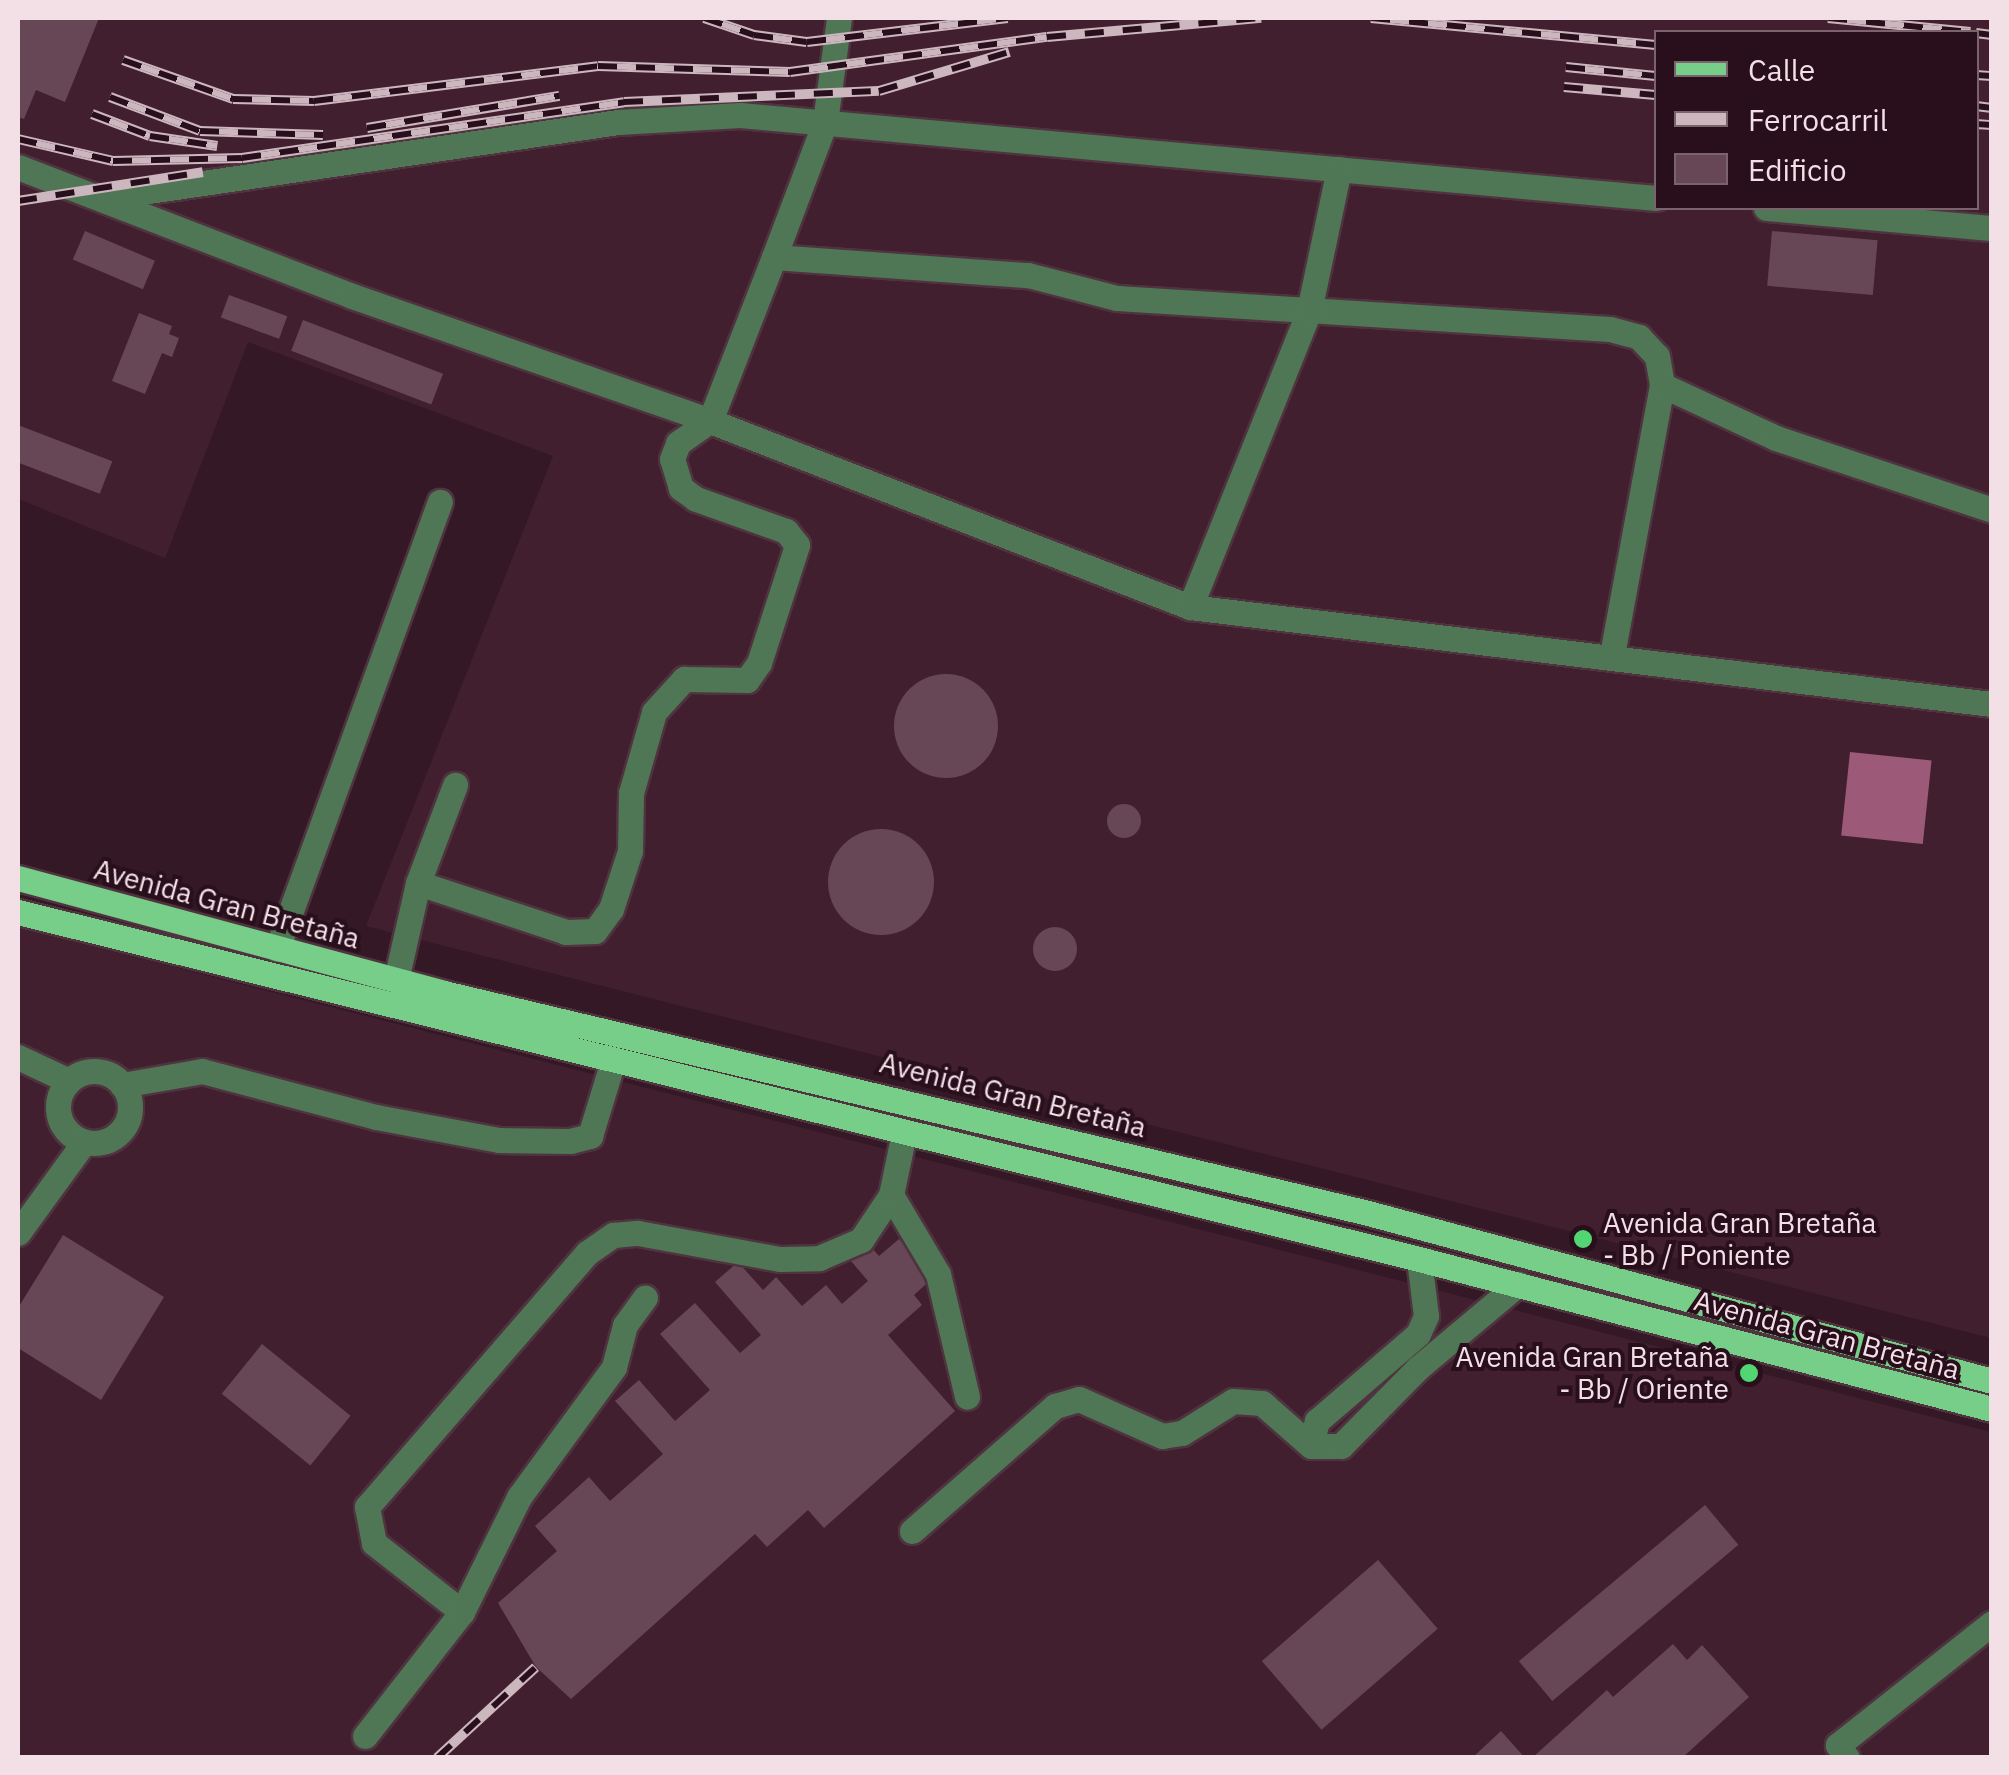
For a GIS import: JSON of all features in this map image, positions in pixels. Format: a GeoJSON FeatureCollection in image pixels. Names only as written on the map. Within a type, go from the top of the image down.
{"type":"FeatureCollection","features":[{"type":"Feature","properties":{"kind":"main road","name":"Avenida Gran Bretaña"},"geometry":{"type":"LineString","coordinates":[[18,878],[396,980],[1368,1213],[1992,1382]]}},
{"type":"Feature","properties":{"kind":"main road","name":"Avenida Gran Bretaña"},"geometry":{"type":"LineString","coordinates":[[18,912],[1418,1258],[1992,1410]]}},
{"type":"Feature","properties":{"kind":"lane"},"geometry":{"type":"LineString","coordinates":[[418,883],[566,932],[594,931],[611,910],[630,851],[630,793],[654,712],[684,679],[748,680],[798,560],[786,530],[681,488],[672,458],[678,443],[710,421],[774,257],[825,122],[839,18]]}},
{"type":"Feature","properties":{"kind":"lane"},"geometry":{"type":"LineString","coordinates":[[98,199],[618,122],[740,116],[1654,198]]}},
{"type":"Feature","properties":{"kind":"lane"},"geometry":{"type":"LineString","coordinates":[[18,167],[710,421],[1190,607],[1992,704]]}},
{"type":"Feature","properties":{"kind":"lane"},"geometry":{"type":"LineString","coordinates":[[1190,607],[1309,310],[1338,169]]}},
{"type":"Feature","properties":{"kind":"lane"},"geometry":{"type":"LineString","coordinates":[[1789,210],[1992,228]]}},
{"type":"Feature","properties":{"kind":"lane"},"geometry":{"type":"LineString","coordinates":[[774,257],[1028,275],[1117,298],[1610,329],[1639,337],[1658,356],[1662,384],[1612,656]]}},
{"type":"Feature","properties":{"kind":"lane"},"geometry":{"type":"LineString","coordinates":[[1662,384],[1776,438],[1992,510]]}},
{"type":"Feature","properties":{"kind":"lane"},"geometry":{"type":"LineString","coordinates":[[277,950],[440,502]]}},
{"type":"Feature","properties":{"kind":"lane"},"geometry":{"type":"LineString","coordinates":[[396,980],[418,883],[455,785]]}},
{"type":"Feature","properties":{"kind":"lane"},"geometry":{"type":"LineString","coordinates":[[18,1058],[69,1081],[96,1071],[122,1085],[129,1098],[124,1127],[113,1138],[84,1142],[70,1134],[58,1108],[69,1081]]}},
{"type":"Feature","properties":{"kind":"lane"},"geometry":{"type":"LineString","coordinates":[[122,1085],[202,1071],[376,1118],[499,1140],[570,1141],[590,1136],[614,1061]]}},
{"type":"Feature","properties":{"kind":"lane"},"geometry":{"type":"LineString","coordinates":[[462,1612],[374,1543],[367,1507],[587,1252],[613,1235],[638,1233],[780,1259],[818,1258],[862,1240],[891,1195],[904,1133]]}},
{"type":"Feature","properties":{"kind":"lane"},"geometry":{"type":"LineString","coordinates":[[18,1232],[84,1142]]}},
{"type":"Feature","properties":{"kind":"lane"},"geometry":{"type":"LineString","coordinates":[[891,1195],[938,1274],[967,1397]]}},
{"type":"Feature","properties":{"kind":"lane"},"geometry":{"type":"LineString","coordinates":[[1407,1361],[1426,1316],[1418,1258]]}},
{"type":"Feature","properties":{"kind":"lane"},"geometry":{"type":"LineString","coordinates":[[912,1531],[1055,1406],[1079,1399],[1162,1436],[1182,1433],[1233,1402],[1262,1403],[1311,1446],[1316,1421],[1518,1284]]}},
{"type":"Feature","properties":{"kind":"lane"},"geometry":{"type":"LineString","coordinates":[[365,1736],[462,1612],[518,1497],[614,1366],[626,1326],[645,1297]]}},
{"type":"Feature","properties":{"kind":"lane"},"geometry":{"type":"LineString","coordinates":[[1847,1758],[1838,1745],[1992,1622]]}},
{"type":"Feature","properties":{"kind":"shaded area"},"geometry":{"type":"Polygon","coordinates":[[[18,18],[1991,18],[1991,1338],[366,926],[553,456],[248,342],[165,558],[18,499],[18,18]]]}},
{"type":"Feature","properties":{"kind":"shaded area"},"geometry":{"type":"Polygon","coordinates":[[[1850,752],[1932,761],[1923,844],[1841,836],[1850,752]]]}},
{"type":"Feature","properties":{"kind":"shaded area"},"geometry":{"type":"Polygon","coordinates":[[[18,927],[1991,1432],[1991,1757],[18,1757],[18,927]]]}},
{"type":"Feature","properties":{"kind":"building"},"geometry":{"type":"Polygon","coordinates":[[[18,18],[99,18],[65,102],[36,90],[24,119],[18,117],[18,18]]]}},
{"type":"Feature","properties":{"kind":"building"},"geometry":{"type":"Polygon","coordinates":[[[85,231],[155,261],[143,289],[73,260],[85,231]]]}},
{"type":"Feature","properties":{"kind":"building"},"geometry":{"type":"Polygon","coordinates":[[[1772,231],[1878,240],[1873,295],[1767,286],[1772,231]]]}},
{"type":"Feature","properties":{"kind":"building"},"geometry":{"type":"Polygon","coordinates":[[[229,295],[287,316],[279,339],[221,318],[229,295]]]}},
{"type":"Feature","properties":{"kind":"building"},"geometry":{"type":"Polygon","coordinates":[[[139,313],[172,326],[169,334],[179,338],[172,357],[162,353],[145,394],[112,381],[139,313]]]}},
{"type":"Feature","properties":{"kind":"building"},"geometry":{"type":"Polygon","coordinates":[[[303,320],[443,374],[431,405],[291,351],[303,320]]]}},
{"type":"Feature","properties":{"kind":"building"},"geometry":{"type":"Polygon","coordinates":[[[18,425],[112,461],[100,494],[18,462],[18,425]]]}},
{"type":"Feature","properties":{"kind":"building"},"geometry":{"type":"Polygon","coordinates":[[[946,674],[966,678],[983,689],[994,706],[998,726],[994,746],[983,763],[966,774],[946,778],[926,774],[909,763],[898,746],[894,726],[898,706],[909,689],[926,678],[946,674]]]}},
{"type":"Feature","properties":{"kind":"building"},"geometry":{"type":"Polygon","coordinates":[[[1124,804],[1136,809],[1141,821],[1136,833],[1124,838],[1112,833],[1107,821],[1112,809],[1124,804]]]}},
{"type":"Feature","properties":{"kind":"building"},"geometry":{"type":"Polygon","coordinates":[[[881,829],[901,833],[918,845],[930,862],[934,882],[930,902],[918,919],[901,931],[881,935],[861,931],[844,919],[832,902],[828,882],[832,862],[844,845],[861,833],[881,829]]]}},
{"type":"Feature","properties":{"kind":"building"},"geometry":{"type":"Polygon","coordinates":[[[1055,927],[1071,933],[1077,949],[1071,965],[1055,971],[1039,965],[1033,949],[1039,933],[1055,927]]]}},
{"type":"Feature","properties":{"kind":"building"},"geometry":{"type":"Polygon","coordinates":[[[63,1235],[164,1297],[101,1400],[18,1348],[18,1308],[63,1235]]]}},
{"type":"Feature","properties":{"kind":"building"},"geometry":{"type":"Polygon","coordinates":[[[899,1239],[933,1278],[914,1295],[922,1305],[888,1335],[955,1411],[824,1528],[808,1510],[767,1547],[755,1534],[571,1699],[536,1667],[498,1603],[557,1551],[535,1526],[589,1477],[610,1501],[663,1454],[615,1401],[639,1380],[675,1421],[710,1390],[660,1334],[695,1303],[740,1353],[761,1335],[715,1282],[738,1262],[763,1290],[776,1277],[802,1306],[826,1285],[842,1304],[868,1281],[851,1261],[869,1245],[879,1256],[899,1239]]]}},
{"type":"Feature","properties":{"kind":"building"},"geometry":{"type":"Polygon","coordinates":[[[262,1344],[351,1416],[310,1465],[222,1394],[262,1344]]]}},
{"type":"Feature","properties":{"kind":"building"},"geometry":{"type":"Polygon","coordinates":[[[1705,1505],[1738,1545],[1552,1701],[1519,1661],[1705,1505]]]}},
{"type":"Feature","properties":{"kind":"building"},"geometry":{"type":"Polygon","coordinates":[[[1378,1560],[1438,1629],[1321,1730],[1262,1661],[1378,1560]]]}},
{"type":"Feature","properties":{"kind":"building"},"geometry":{"type":"Polygon","coordinates":[[[1673,1644],[1687,1660],[1702,1645],[1749,1697],[1682,1758],[1532,1758],[1607,1690],[1613,1697],[1673,1644]]]}},
{"type":"Feature","properties":{"kind":"building"},"geometry":{"type":"Polygon","coordinates":[[[1501,1731],[1525,1758],[1472,1758],[1501,1731]]]}},
{"type":"Feature","properties":{"kind":"railway"},"geometry":{"type":"LineString","coordinates":[[704,18],[754,35],[807,42],[1008,18]]}},
{"type":"Feature","properties":{"kind":"railway"},"geometry":{"type":"LineString","coordinates":[[123,60],[233,99],[314,101],[598,66],[790,72],[1047,37],[1261,18]]}},
{"type":"Feature","properties":{"kind":"railway"},"geometry":{"type":"LineString","coordinates":[[1371,18],[1654,45]]}},
{"type":"Feature","properties":{"kind":"railway"},"geometry":{"type":"LineString","coordinates":[[1828,18],[1950,30]]}},
{"type":"Feature","properties":{"kind":"railway"},"geometry":{"type":"LineString","coordinates":[[1979,33],[1992,35]]}},
{"type":"Feature","properties":{"kind":"railway"},"geometry":{"type":"LineString","coordinates":[[18,139],[113,161],[242,158],[624,102],[879,91],[1009,52]]}},
{"type":"Feature","properties":{"kind":"railway"},"geometry":{"type":"LineString","coordinates":[[1566,67],[1654,76]]}},
{"type":"Feature","properties":{"kind":"railway"},"geometry":{"type":"LineString","coordinates":[[1979,75],[1992,76]]}},
{"type":"Feature","properties":{"kind":"railway"},"geometry":{"type":"LineString","coordinates":[[1564,87],[1654,95]]}},
{"type":"Feature","properties":{"kind":"railway"},"geometry":{"type":"LineString","coordinates":[[367,128],[559,96]]}},
{"type":"Feature","properties":{"kind":"railway"},"geometry":{"type":"LineString","coordinates":[[110,97],[200,131],[323,135]]}},
{"type":"Feature","properties":{"kind":"railway"},"geometry":{"type":"LineString","coordinates":[[1979,106],[1992,108]]}},
{"type":"Feature","properties":{"kind":"railway"},"geometry":{"type":"LineString","coordinates":[[92,114],[150,136],[217,146]]}},
{"type":"Feature","properties":{"kind":"railway"},"geometry":{"type":"LineString","coordinates":[[1979,124],[1992,125]]}},
{"type":"Feature","properties":{"kind":"railway"},"geometry":{"type":"LineString","coordinates":[[18,201],[203,172]]}},
{"type":"Feature","properties":{"kind":"railway"},"geometry":{"type":"LineString","coordinates":[[437,1758],[536,1667]]}},
{"type":"Feature","properties":{"kind":"place","name":"Avenida Gran Bretaña - Bb / Poniente"},"geometry":{"type":"Point","coordinates":[1583,1239]}},
{"type":"Feature","properties":{"kind":"place","name":"Avenida Gran Bretaña - Bb / Oriente"},"geometry":{"type":"Point","coordinates":[1749,1373]}}]}
